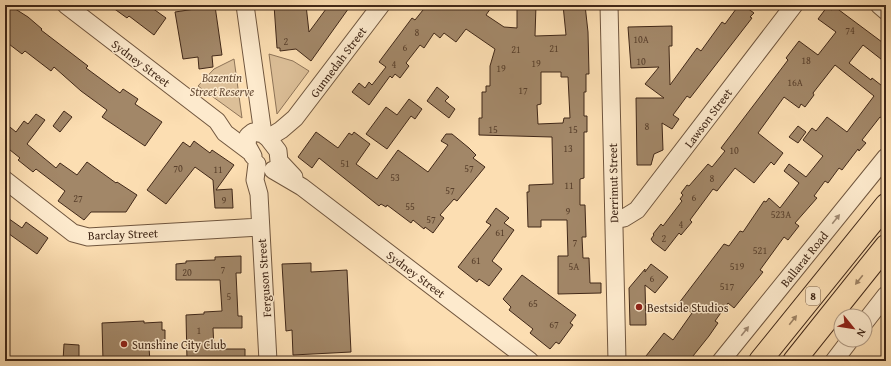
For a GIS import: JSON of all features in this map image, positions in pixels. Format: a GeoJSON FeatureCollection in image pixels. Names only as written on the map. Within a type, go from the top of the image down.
{"type":"FeatureCollection","features":[{"type":"Feature","properties":{"kind":"highway","name":"8"},"geometry":{"type":"LineString","coordinates":[[760,361],[886,205]]}},
{"type":"Feature","properties":{"kind":"highway","name":"8"},"geometry":{"type":"LineString","coordinates":[[794,361],[886,246]]}},
{"type":"Feature","properties":{"kind":"street","name":"Sydney Street"},"geometry":{"type":"LineString","coordinates":[[66,5],[217,121],[264,151],[302,187],[530,361]]}},
{"type":"Feature","properties":{"kind":"street"},"geometry":{"type":"LineString","coordinates":[[245,5],[264,151]]}},
{"type":"Feature","properties":{"kind":"street","name":"Gunnedah Street"},"geometry":{"type":"LineString","coordinates":[[264,151],[283,139],[290,130],[295,118],[381,5]]}},
{"type":"Feature","properties":{"kind":"street","name":"Derrimut Street"},"geometry":{"type":"LineString","coordinates":[[608,5],[617,361]]}},
{"type":"Feature","properties":{"kind":"street","name":"Lawson Street"},"geometry":{"type":"LineString","coordinates":[[614,220],[624,218],[637,210],[794,5]]}},
{"type":"Feature","properties":{"kind":"street"},"geometry":{"type":"LineString","coordinates":[[879,5],[886,11]]}},
{"type":"Feature","properties":{"kind":"street","name":"Ferguson Street"},"geometry":{"type":"LineString","coordinates":[[264,151],[259,194],[268,361]]}},
{"type":"Feature","properties":{"kind":"street","name":"Ballarat Road"},"geometry":{"type":"LineString","coordinates":[[721,361],[886,157]]}},
{"type":"Feature","properties":{"kind":"street","name":"Barclay Street"},"geometry":{"type":"LineString","coordinates":[[5,180],[73,233],[88,237],[260,227]]}},
{"type":"Feature","properties":{"kind":"street"},"geometry":{"type":"LineString","coordinates":[[873,312],[886,295]]}},
{"type":"Feature","properties":{"kind":"street"},"geometry":{"type":"LineString","coordinates":[[834,361],[844,348]]}},
{"type":"Feature","properties":{"kind":"green space","name":"Bazentin Street Reserve"},"geometry":{"type":"Polygon","coordinates":[[[269,54],[293,61],[309,71],[277,114],[269,54]]]}},
{"type":"Feature","properties":{"kind":"green space","name":"Bazentin Street Reserve"},"geometry":{"type":"Polygon","coordinates":[[[234,59],[242,118],[198,86],[214,69],[234,59]]]}},
{"type":"Feature","properties":{"kind":"building"},"geometry":{"type":"Polygon","coordinates":[[[5,5],[9,5],[28,17],[42,29],[41,30],[88,66],[86,68],[120,93],[123,89],[138,99],[135,104],[162,122],[145,146],[102,117],[107,110],[81,91],[54,67],[51,71],[25,51],[22,54],[5,41],[5,5]]]}},
{"type":"Feature","properties":{"kind":"building"},"geometry":{"type":"Polygon","coordinates":[[[109,5],[148,5],[166,18],[154,35],[129,16],[127,18],[109,5]]]}},
{"type":"Feature","properties":{"kind":"building"},"geometry":{"type":"Polygon","coordinates":[[[274,5],[306,5],[309,32],[329,5],[351,5],[311,61],[296,49],[280,51],[280,48],[277,48],[274,5]]]}},
{"type":"Feature","properties":{"kind":"building"},"geometry":{"type":"Polygon","coordinates":[[[427,5],[493,5],[486,15],[504,27],[517,28],[517,5],[536,5],[535,36],[566,35],[563,5],[585,5],[588,32],[589,74],[586,74],[586,92],[584,92],[584,116],[587,116],[587,132],[584,132],[584,178],[580,179],[580,205],[585,205],[586,237],[582,237],[583,258],[589,258],[590,283],[601,283],[601,293],[558,294],[558,256],[568,256],[567,220],[541,220],[541,227],[528,227],[527,192],[529,192],[529,185],[553,184],[552,137],[479,135],[479,118],[482,118],[482,92],[486,92],[486,86],[490,86],[490,66],[495,49],[466,29],[456,42],[444,33],[440,38],[434,33],[424,48],[420,45],[406,63],[409,66],[400,78],[395,74],[392,78],[390,76],[369,105],[352,92],[359,83],[365,88],[369,82],[372,85],[386,67],[379,62],[412,18],[415,20],[427,5]],[[541,72],[541,104],[537,105],[538,124],[563,123],[564,118],[570,118],[568,77],[561,77],[561,72],[541,72]]]}},
{"type":"Feature","properties":{"kind":"building"},"geometry":{"type":"Polygon","coordinates":[[[739,5],[743,5],[754,13],[750,17],[752,18],[690,98],[687,96],[673,115],[679,119],[672,129],[662,123],[663,150],[654,154],[651,165],[637,165],[636,98],[664,98],[645,84],[659,67],[631,68],[628,27],[672,26],[672,46],[669,46],[670,85],[697,48],[701,51],[722,22],[725,24],[739,5]]]}},
{"type":"Feature","properties":{"kind":"building"},"geometry":{"type":"Polygon","coordinates":[[[215,6],[222,55],[212,56],[213,67],[199,69],[198,57],[183,59],[175,12],[215,6]]]}},
{"type":"Feature","properties":{"kind":"building"},"geometry":{"type":"Polygon","coordinates":[[[827,7],[832,10],[835,7],[886,45],[886,63],[863,45],[849,63],[871,80],[872,78],[886,89],[886,113],[882,118],[880,117],[862,140],[866,143],[859,151],[858,149],[842,170],[839,168],[828,183],[825,181],[814,196],[817,198],[795,223],[799,226],[788,240],[784,237],[760,270],[763,272],[734,308],[728,303],[715,321],[718,323],[689,361],[653,361],[646,356],[664,333],[673,340],[692,313],[679,303],[724,244],[729,246],[740,231],[743,232],[764,201],[766,202],[769,198],[780,208],[799,183],[784,171],[789,164],[806,177],[823,156],[803,140],[812,128],[816,131],[827,117],[847,132],[874,96],[835,65],[813,93],[814,95],[805,107],[801,104],[799,108],[784,97],[758,133],[783,153],[774,165],[771,162],[754,183],[735,168],[717,191],[713,189],[690,220],[692,222],[681,235],[679,233],[665,251],[651,239],[661,224],[663,226],[682,201],[680,199],[683,195],[681,193],[687,185],[689,186],[708,164],[712,167],[725,151],[721,148],[788,60],[786,58],[799,41],[818,55],[836,32],[818,19],[827,7]]]}},
{"type":"Feature","properties":{"kind":"building"},"geometry":{"type":"Polygon","coordinates":[[[437,87],[449,97],[445,101],[455,109],[449,118],[427,101],[437,87]]]}},
{"type":"Feature","properties":{"kind":"building"},"geometry":{"type":"Polygon","coordinates":[[[409,99],[422,109],[415,119],[411,116],[387,149],[366,134],[386,107],[397,115],[409,99]]]}},
{"type":"Feature","properties":{"kind":"building"},"geometry":{"type":"Polygon","coordinates":[[[64,111],[72,117],[60,132],[53,126],[64,111]]]}},
{"type":"Feature","properties":{"kind":"building"},"geometry":{"type":"Polygon","coordinates":[[[36,114],[45,120],[27,144],[56,168],[60,163],[77,175],[87,162],[116,183],[117,182],[137,195],[126,212],[91,212],[84,220],[58,201],[65,191],[36,169],[33,172],[18,160],[20,158],[5,146],[5,123],[16,132],[24,121],[28,124],[36,114]]]}},
{"type":"Feature","properties":{"kind":"building"},"geometry":{"type":"Polygon","coordinates":[[[798,126],[806,132],[798,143],[789,137],[798,126]]]}},
{"type":"Feature","properties":{"kind":"building"},"geometry":{"type":"Polygon","coordinates":[[[316,132],[338,148],[349,133],[352,135],[354,132],[370,144],[356,164],[377,179],[398,150],[428,172],[448,145],[441,141],[446,134],[452,134],[469,148],[476,155],[473,158],[485,167],[457,201],[454,199],[440,215],[444,218],[433,233],[425,227],[424,229],[413,220],[411,223],[387,205],[386,207],[381,204],[379,206],[319,158],[312,168],[298,157],[316,132]]]}},
{"type":"Feature","properties":{"kind":"building"},"geometry":{"type":"Polygon","coordinates":[[[194,141],[210,153],[212,150],[234,165],[216,190],[232,189],[233,208],[215,208],[213,180],[195,167],[166,204],[147,190],[183,142],[190,147],[194,141]]]}},
{"type":"Feature","properties":{"kind":"building"},"geometry":{"type":"Polygon","coordinates":[[[496,208],[509,218],[504,223],[514,230],[492,261],[502,269],[489,286],[479,279],[477,282],[458,267],[491,225],[486,222],[496,208]]]}},
{"type":"Feature","properties":{"kind":"building"},"geometry":{"type":"Polygon","coordinates":[[[5,216],[22,228],[26,222],[48,238],[37,254],[5,231],[5,216]]]}},
{"type":"Feature","properties":{"kind":"building"},"geometry":{"type":"Polygon","coordinates":[[[241,256],[241,273],[236,273],[238,316],[242,316],[242,328],[213,328],[214,349],[245,349],[245,361],[187,361],[186,315],[222,311],[220,280],[176,280],[176,264],[186,263],[186,261],[215,260],[215,257],[241,256]]]}},
{"type":"Feature","properties":{"kind":"building"},"geometry":{"type":"Polygon","coordinates":[[[311,263],[311,272],[347,270],[351,352],[293,355],[292,330],[286,331],[282,264],[311,263]]]}},
{"type":"Feature","properties":{"kind":"building"},"geometry":{"type":"Polygon","coordinates":[[[651,264],[668,277],[655,293],[645,285],[646,325],[630,325],[629,288],[651,264]]]}},
{"type":"Feature","properties":{"kind":"building"},"geometry":{"type":"Polygon","coordinates":[[[522,275],[576,315],[570,323],[573,325],[559,344],[556,342],[550,349],[530,333],[533,329],[509,310],[511,307],[503,299],[522,275]]]}},
{"type":"Feature","properties":{"kind":"building","name":"Sunshine City Club"},"geometry":{"type":"Polygon","coordinates":[[[144,321],[144,323],[162,322],[162,330],[165,330],[165,347],[149,348],[150,361],[103,361],[102,323],[144,321]]]}},
{"type":"Feature","properties":{"kind":"building"},"geometry":{"type":"Polygon","coordinates":[[[64,344],[79,345],[79,361],[63,361],[64,344]]]}},
{"type":"Feature","properties":{"kind":"place","name":"Bestside Studios"},"geometry":{"type":"Point","coordinates":[639,307]}},
{"type":"Feature","properties":{"kind":"place","name":"Sunshine City Club"},"geometry":{"type":"Point","coordinates":[124,344]}}]}
